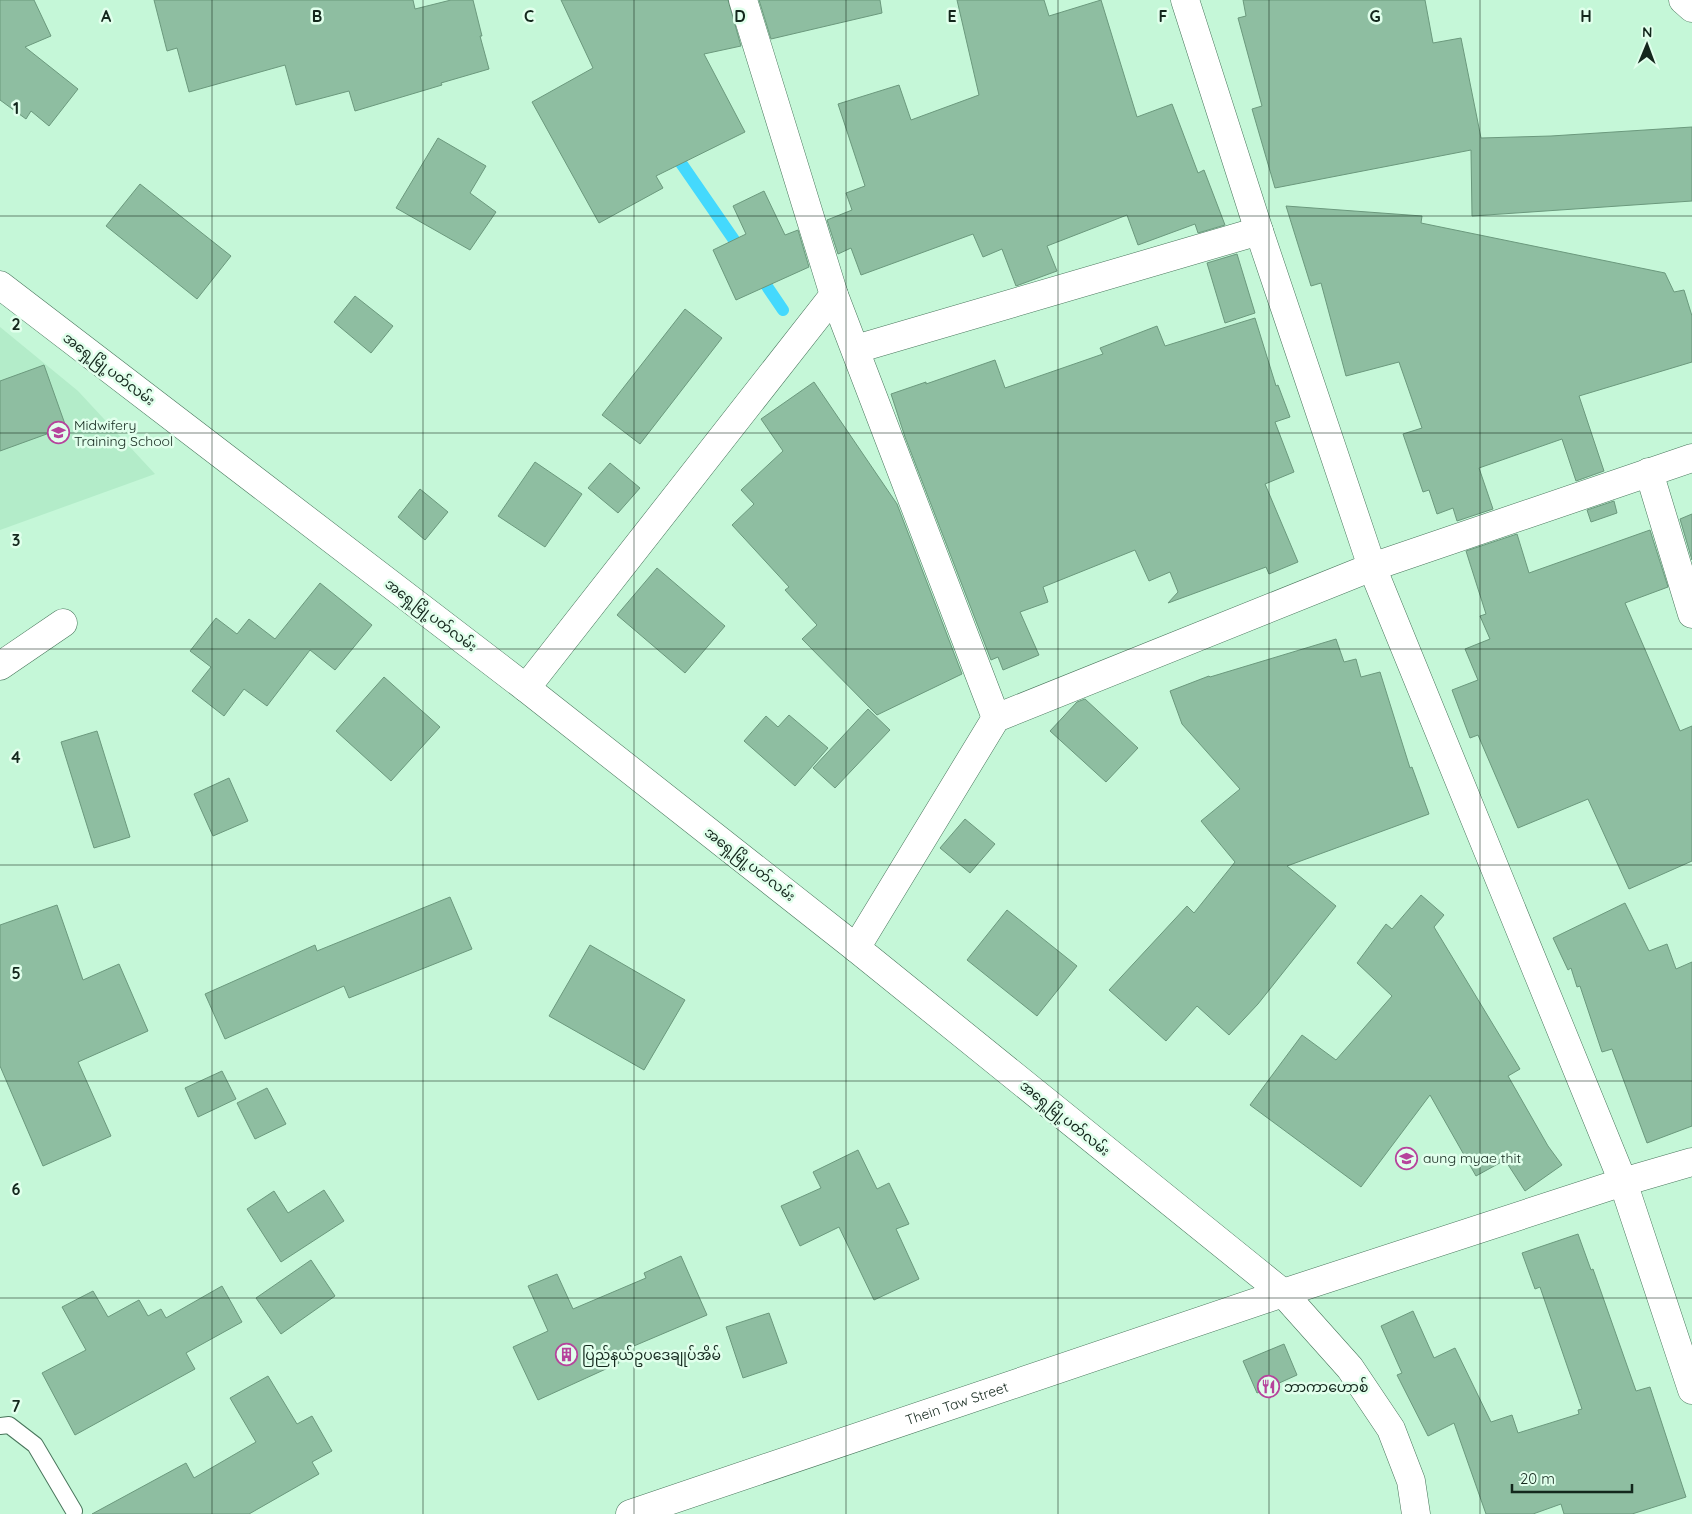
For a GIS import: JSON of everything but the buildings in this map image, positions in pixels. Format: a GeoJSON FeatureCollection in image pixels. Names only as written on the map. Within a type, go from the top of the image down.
{"type":"FeatureCollection","features":[{"type":"Feature","properties":{"kind":"street"},"geometry":{"type":"LineString","coordinates":[[743,0],[834,295],[996,718]]}},
{"type":"Feature","properties":{"kind":"street"},"geometry":{"type":"LineString","coordinates":[[1185,0],[1259,231],[1372,567],[1623,1182],[1692,1390]]}},
{"type":"Feature","properties":{"kind":"street"},"geometry":{"type":"LineString","coordinates":[[1683,0],[1692,8]]}},
{"type":"Feature","properties":{"kind":"street"},"geometry":{"type":"LineString","coordinates":[[856,349],[1259,231]]}},
{"type":"Feature","properties":{"kind":"street","name":"အရှေ့မြို့ပတ်လမ်း"},"geometry":{"type":"LineString","coordinates":[[0,285],[526,688],[856,948],[1283,1293],[1350,1368],[1391,1429],[1411,1480],[1416,1514]]}},
{"type":"Feature","properties":{"kind":"street"},"geometry":{"type":"LineString","coordinates":[[526,688],[834,295]]}},
{"type":"Feature","properties":{"kind":"street"},"geometry":{"type":"LineString","coordinates":[[856,948],[996,718],[1372,567],[1692,458]]}},
{"type":"Feature","properties":{"kind":"street"},"geometry":{"type":"LineString","coordinates":[[1649,472],[1692,614]]}},
{"type":"Feature","properties":{"kind":"street"},"geometry":{"type":"LineString","coordinates":[[0,666],[64,623]]}},
{"type":"Feature","properties":{"kind":"street","name":"Thein Taw Street"},"geometry":{"type":"LineString","coordinates":[[630,1514],[1283,1293],[1623,1182],[1692,1162]]}},
{"type":"Feature","properties":{"kind":"lane"},"geometry":{"type":"LineString","coordinates":[[0,1426],[9,1425],[35,1445],[74,1511]]}},
{"type":"Feature","properties":{"kind":"shaded area","name":"Midwifery Training School"},"geometry":{"type":"Polygon","coordinates":[[[0,327],[78,391],[155,474],[0,530],[0,327]]]}},
{"type":"Feature","properties":{"kind":"waterway"},"geometry":{"type":"LineString","coordinates":[[672,150],[743,253]]}},
{"type":"Feature","properties":{"kind":"waterway"},"geometry":{"type":"LineString","coordinates":[[758,273],[783,310]]}},
{"type":"Feature","properties":{"kind":"place","name":"Midwifery Training School"},"geometry":{"type":"Point","coordinates":[58,433]}},
{"type":"Feature","properties":{"kind":"place","name":"aung myae thit"},"geometry":{"type":"Point","coordinates":[1407,1158]}},
{"type":"Feature","properties":{"kind":"place","name":"ပြည်နယ်ဥပဒေချုပ်အိမ်"},"geometry":{"type":"Point","coordinates":[566,1355]}},
{"type":"Feature","properties":{"kind":"place","name":"ဘာကာဟောစ်"},"geometry":{"type":"Point","coordinates":[1268,1387]}}]}
